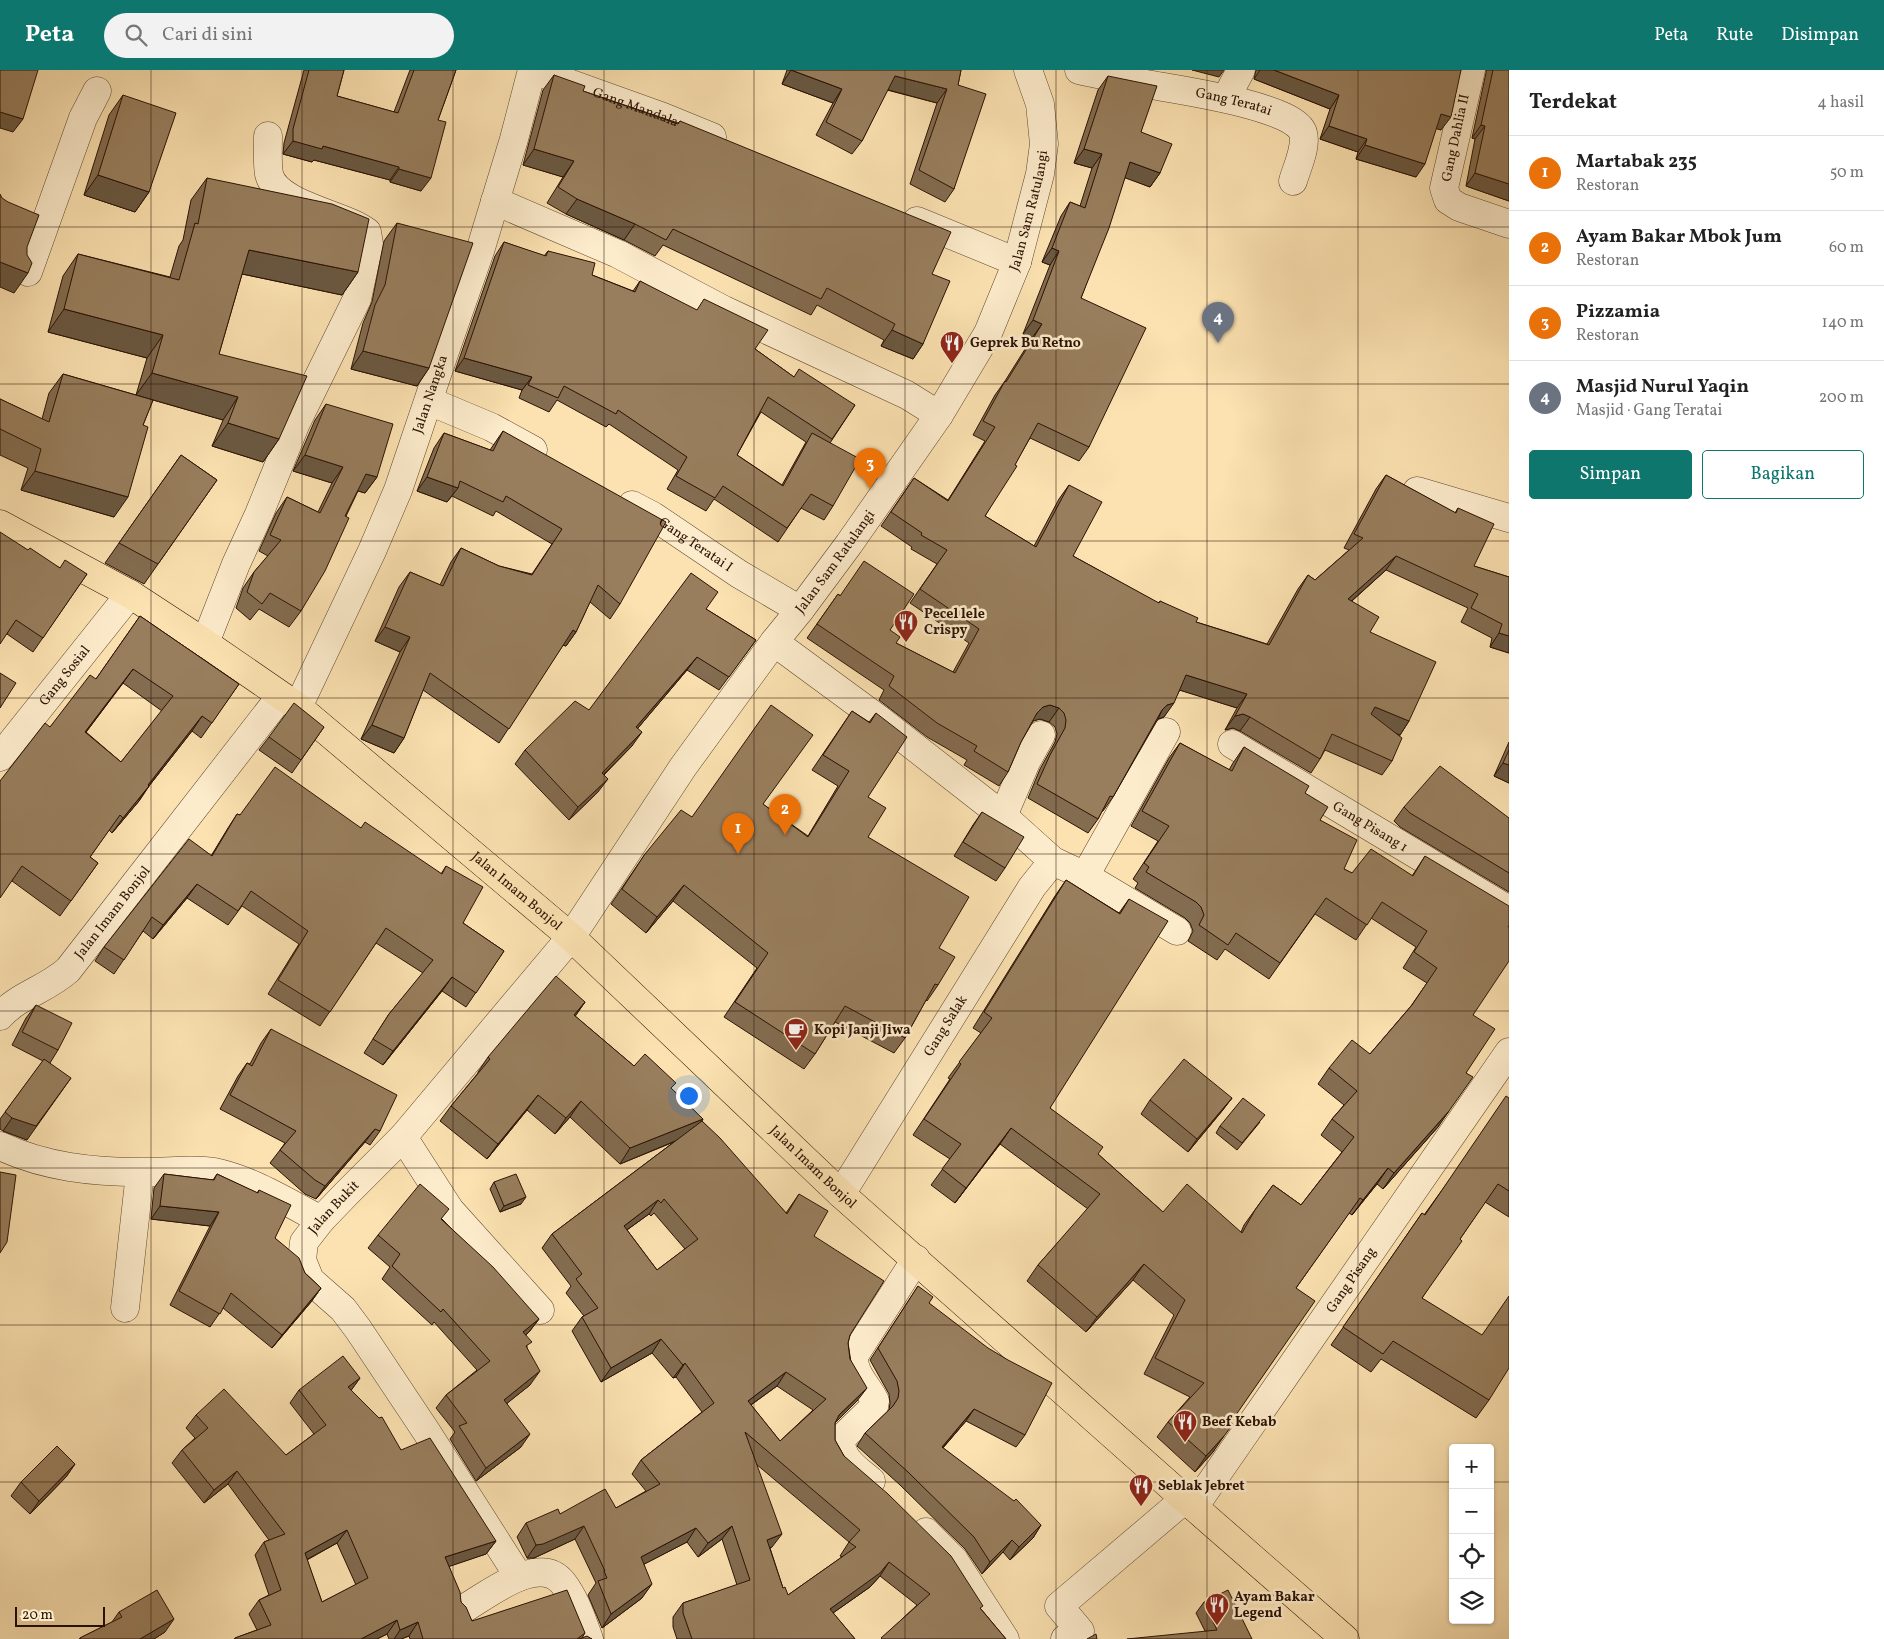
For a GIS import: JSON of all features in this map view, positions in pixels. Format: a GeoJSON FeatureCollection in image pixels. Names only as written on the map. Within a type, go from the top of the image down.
{"type":"FeatureCollection","features":[{"type":"Feature","properties":{"kind":"highway","name":"Jalan Imam Bonjol"},"geometry":{"type":"LineString","coordinates":[[0,524],[130,594],[290,701],[571,937],[842,1194],[1189,1503],[1345,1639]]}},
{"type":"Feature","properties":{"kind":"street","name":"Gang Mandala"},"geometry":{"type":"LineString","coordinates":[[532,70],[663,117],[735,146]]}},
{"type":"Feature","properties":{"kind":"street","name":"Jalan Nangka"},"geometry":{"type":"LineString","coordinates":[[290,701],[376,543],[398,490],[480,251],[514,139],[532,70]]}},
{"type":"Feature","properties":{"kind":"street","name":"Jalan Sam Ratulangi"},"geometry":{"type":"LineString","coordinates":[[571,937],[683,767],[774,642],[849,544],[939,415],[988,333],[1017,262],[1040,174],[1044,144],[1040,104],[1028,70]]}},
{"type":"Feature","properties":{"kind":"street","name":"Gang Teratai"},"geometry":{"type":"LineString","coordinates":[[1079,70],[1226,98],[1284,116],[1298,124],[1303,132],[1304,145],[1293,181]]}},
{"type":"Feature","properties":{"kind":"street"},"geometry":{"type":"LineString","coordinates":[[1226,98],[1241,70]]}},
{"type":"Feature","properties":{"kind":"street","name":"Gang Dahlia II"},"geometry":{"type":"LineString","coordinates":[[1471,70],[1444,188],[1448,200],[1459,207],[1509,224]]}},
{"type":"Feature","properties":{"kind":"street"},"geometry":{"type":"LineString","coordinates":[[28,272],[83,118],[97,91]]}},
{"type":"Feature","properties":{"kind":"street"},"geometry":{"type":"LineString","coordinates":[[205,643],[236,564],[296,424],[357,299],[368,244],[366,232],[358,226],[283,194],[274,186],[269,175],[268,136]]}},
{"type":"Feature","properties":{"kind":"street"},"geometry":{"type":"LineString","coordinates":[[495,201],[618,254],[724,310],[907,395],[939,415]]}},
{"type":"Feature","properties":{"kind":"street"},"geometry":{"type":"LineString","coordinates":[[898,213],[1017,262]]}},
{"type":"Feature","properties":{"kind":"street"},"geometry":{"type":"LineString","coordinates":[[18,215],[45,227]]}},
{"type":"Feature","properties":{"kind":"street"},"geometry":{"type":"LineString","coordinates":[[429,400],[490,427],[554,461]]}},
{"type":"Feature","properties":{"kind":"street"},"geometry":{"type":"LineString","coordinates":[[1417,491],[1509,518]]}},
{"type":"Feature","properties":{"kind":"street","name":"Gang Teratai I"},"geometry":{"type":"LineString","coordinates":[[612,494],[653,516],[739,574],[800,610]]}},
{"type":"Feature","properties":{"kind":"street","name":"Gang Sosial"},"geometry":{"type":"LineString","coordinates":[[0,757],[130,594]]}},
{"type":"Feature","properties":{"kind":"street"},"geometry":{"type":"LineString","coordinates":[[774,642],[880,720],[1003,816],[1053,861],[1085,876],[1177,931]]}},
{"type":"Feature","properties":{"kind":"street","name":"Jalan Imam Bonjol"},"geometry":{"type":"LineString","coordinates":[[0,1016],[13,1003],[59,978],[68,970],[290,701]]}},
{"type":"Feature","properties":{"kind":"street"},"geometry":{"type":"LineString","coordinates":[[1085,876],[1166,732]]}},
{"type":"Feature","properties":{"kind":"street"},"geometry":{"type":"LineString","coordinates":[[1003,816],[1026,762],[1041,734]]}},
{"type":"Feature","properties":{"kind":"street","name":"Gang Pisang 1"},"geometry":{"type":"LineString","coordinates":[[1232,744],[1509,910]]}},
{"type":"Feature","properties":{"kind":"street","name":"Gang Salak"},"geometry":{"type":"LineString","coordinates":[[842,1194],[1032,887],[1053,861]]}},
{"type":"Feature","properties":{"kind":"street","name":"Jalan Bukit"},"geometry":{"type":"LineString","coordinates":[[519,1577],[358,1329],[343,1309],[310,1280],[302,1260],[304,1242],[321,1220],[403,1137],[571,937]]}},
{"type":"Feature","properties":{"kind":"street","name":"Gang Pisang"},"geometry":{"type":"LineString","coordinates":[[1065,1639],[1080,1631],[1059,1606],[1189,1503],[1509,1052]]}},
{"type":"Feature","properties":{"kind":"street"},"geometry":{"type":"LineString","coordinates":[[403,1137],[450,1210],[540,1310]]}},
{"type":"Feature","properties":{"kind":"street"},"geometry":{"type":"LineString","coordinates":[[0,1146],[24,1157],[63,1167],[140,1172],[213,1172],[250,1183],[321,1220]]}},
{"type":"Feature","properties":{"kind":"street"},"geometry":{"type":"LineString","coordinates":[[125,1308],[140,1172]]}},
{"type":"Feature","properties":{"kind":"street"},"geometry":{"type":"LineString","coordinates":[[889,1496],[845,1458],[840,1447],[841,1439],[874,1407],[874,1402],[854,1364],[854,1356],[916,1259]]}},
{"type":"Feature","properties":{"kind":"street"},"geometry":{"type":"LineString","coordinates":[[908,1515],[954,1560],[1005,1639]]}},
{"type":"Feature","properties":{"kind":"street"},"geometry":{"type":"LineString","coordinates":[[464,1608],[519,1577],[532,1572],[546,1571],[562,1582],[575,1602],[590,1639]]}},
{"type":"Feature","properties":{"kind":"building"},"geometry":{"type":"Polygon","coordinates":[[[0,70],[38,70],[23,119],[0,112],[0,70]]]}},
{"type":"Feature","properties":{"kind":"building"},"geometry":{"type":"Polygon","coordinates":[[[309,70],[344,70],[337,96],[398,113],[414,70],[456,70],[438,120],[446,122],[431,178],[323,146],[322,149],[293,141],[293,129],[309,70]]]}},
{"type":"Feature","properties":{"kind":"building"},"geometry":{"type":"Polygon","coordinates":[[[791,70],[961,70],[958,85],[986,94],[954,189],[919,170],[947,89],[895,76],[862,141],[826,122],[842,89],[791,70]]]}},
{"type":"Feature","properties":{"kind":"building"},"geometry":{"type":"Polygon","coordinates":[[[1274,70],[1461,70],[1451,117],[1441,114],[1425,164],[1365,145],[1367,139],[1329,126],[1339,95],[1274,70]]]}},
{"type":"Feature","properties":{"kind":"building"},"geometry":{"type":"Polygon","coordinates":[[[1493,70],[1509,70],[1509,184],[1475,173],[1485,126],[1481,125],[1493,70]]]}},
{"type":"Feature","properties":{"kind":"building"},"geometry":{"type":"Polygon","coordinates":[[[554,75],[585,86],[583,91],[678,124],[680,121],[951,232],[932,274],[950,281],[923,344],[892,330],[895,324],[827,288],[821,299],[673,229],[666,240],[635,224],[577,199],[558,187],[574,161],[534,149],[554,75]]]}},
{"type":"Feature","properties":{"kind":"building"},"geometry":{"type":"Polygon","coordinates":[[[1108,76],[1157,86],[1141,132],[1172,144],[1160,173],[1130,162],[1109,228],[1081,298],[1146,328],[1089,447],[1038,423],[1015,465],[1017,466],[985,516],[1036,547],[1069,485],[1102,502],[1073,556],[1159,603],[1160,601],[1198,618],[1196,622],[1269,645],[1308,575],[1315,580],[1363,538],[1354,534],[1386,475],[1456,513],[1458,508],[1494,524],[1474,566],[1509,577],[1509,636],[1499,633],[1502,624],[1471,608],[1478,594],[1396,556],[1348,599],[1379,617],[1370,632],[1436,662],[1409,721],[1375,707],[1371,714],[1402,738],[1392,761],[1332,734],[1320,759],[1250,717],[1243,714],[1235,716],[1247,694],[1186,675],[1174,703],[1167,705],[1162,710],[1113,797],[1110,796],[1098,819],[1037,784],[1065,728],[1066,720],[1064,713],[1059,708],[1050,705],[1043,707],[1037,713],[1021,742],[1008,772],[974,751],[977,746],[937,723],[889,686],[894,676],[817,624],[838,594],[840,596],[864,561],[914,594],[890,630],[900,637],[896,643],[955,673],[979,629],[920,589],[947,550],[921,535],[922,533],[891,512],[914,478],[948,501],[995,427],[983,421],[1005,381],[1042,324],[1033,320],[1059,251],[1052,248],[1070,202],[1085,208],[1102,154],[1084,149],[1108,76]]]}},
{"type":"Feature","properties":{"kind":"building"},"geometry":{"type":"Polygon","coordinates":[[[123,95],[176,113],[149,192],[98,175],[123,95]]]}},
{"type":"Feature","properties":{"kind":"building"},"geometry":{"type":"Polygon","coordinates":[[[207,178],[332,204],[369,219],[358,272],[249,250],[219,354],[307,376],[279,439],[228,423],[238,397],[152,373],[163,335],[64,309],[78,254],[179,280],[195,223],[198,224],[207,178]]]}},
{"type":"Feature","properties":{"kind":"building"},"geometry":{"type":"Polygon","coordinates":[[[0,194],[8,202],[39,215],[27,247],[27,255],[32,263],[28,273],[0,262],[0,194]]]}},
{"type":"Feature","properties":{"kind":"building"},"geometry":{"type":"Polygon","coordinates":[[[397,223],[473,243],[429,368],[363,351],[375,305],[385,285],[397,223]]]}},
{"type":"Feature","properties":{"kind":"building"},"geometry":{"type":"Polygon","coordinates":[[[504,242],[546,256],[548,251],[595,263],[592,275],[635,292],[640,281],[697,310],[704,299],[768,330],[755,349],[794,377],[799,369],[855,405],[832,439],[768,397],[737,455],[783,486],[812,433],[860,459],[833,506],[811,494],[787,528],[723,486],[715,498],[676,476],[687,457],[618,410],[616,414],[564,386],[558,398],[528,385],[532,377],[464,358],[504,242]]]}},
{"type":"Feature","properties":{"kind":"building"},"geometry":{"type":"Polygon","coordinates":[[[63,374],[153,400],[143,425],[148,427],[128,497],[35,471],[41,449],[0,429],[0,399],[49,422],[63,374]]]}},
{"type":"Feature","properties":{"kind":"building"},"geometry":{"type":"Polygon","coordinates":[[[326,404],[393,424],[377,477],[366,474],[345,516],[349,518],[325,571],[301,611],[270,593],[262,604],[247,592],[254,572],[281,540],[270,535],[287,497],[320,513],[343,467],[305,455],[326,404]]]}},
{"type":"Feature","properties":{"kind":"building"},"geometry":{"type":"Polygon","coordinates":[[[503,431],[666,522],[620,604],[598,585],[576,632],[573,630],[509,729],[430,673],[404,738],[372,725],[410,637],[385,627],[410,572],[443,586],[461,548],[499,566],[532,575],[562,529],[506,496],[503,502],[460,481],[458,488],[427,477],[444,433],[493,451],[503,431]]]}},
{"type":"Feature","properties":{"kind":"building"},"geometry":{"type":"Polygon","coordinates":[[[181,455],[217,480],[158,564],[119,543],[181,455]]]}},
{"type":"Feature","properties":{"kind":"building"},"geometry":{"type":"Polygon","coordinates":[[[0,532],[28,550],[30,548],[60,568],[65,560],[87,574],[43,638],[16,620],[0,644],[0,532]]]}},
{"type":"Feature","properties":{"kind":"building"},"geometry":{"type":"Polygon","coordinates":[[[691,573],[718,592],[706,609],[756,640],[729,677],[697,657],[636,727],[642,732],[602,773],[608,779],[578,807],[525,750],[575,701],[589,710],[691,573]]]}},
{"type":"Feature","properties":{"kind":"building"},"geometry":{"type":"Polygon","coordinates":[[[140,616],[239,684],[212,723],[202,716],[123,818],[120,815],[90,857],[98,863],[71,901],[22,866],[0,898],[0,781],[45,723],[50,727],[90,675],[96,679],[140,616]],[[133,669],[85,732],[121,762],[173,696],[133,669]]]}},
{"type":"Feature","properties":{"kind":"building"},"geometry":{"type":"Polygon","coordinates":[[[0,673],[16,683],[0,708],[0,673]]]}},
{"type":"Feature","properties":{"kind":"building"},"geometry":{"type":"Polygon","coordinates":[[[294,703],[324,727],[301,760],[269,737],[294,703]]]}},
{"type":"Feature","properties":{"kind":"building"},"geometry":{"type":"Polygon","coordinates":[[[771,705],[813,735],[763,804],[808,837],[849,771],[823,755],[852,711],[870,723],[876,713],[907,737],[868,797],[886,808],[868,837],[969,897],[939,948],[955,957],[938,985],[935,984],[905,1038],[845,1006],[815,1054],[735,1002],[768,953],[684,885],[657,917],[622,889],[645,854],[681,810],[692,817],[771,705]]]}},
{"type":"Feature","properties":{"kind":"building"},"geometry":{"type":"Polygon","coordinates":[[[1180,743],[1232,771],[1244,747],[1309,786],[1305,793],[1328,807],[1320,820],[1357,840],[1344,869],[1352,873],[1371,849],[1413,876],[1425,856],[1509,906],[1509,961],[1473,1015],[1495,1029],[1466,1073],[1473,1077],[1449,1111],[1394,1173],[1388,1168],[1363,1200],[1360,1198],[1296,1288],[1315,1301],[1231,1422],[1233,1424],[1206,1456],[1168,1422],[1204,1383],[1155,1358],[1185,1300],[1144,1264],[1097,1317],[1038,1265],[1100,1194],[1011,1128],[966,1188],[942,1169],[961,1144],[924,1119],[961,1064],[959,1062],[992,1018],[984,1012],[1066,880],[1120,914],[1129,899],[1168,921],[1050,1108],[1103,1147],[1098,1154],[1163,1212],[1187,1184],[1242,1233],[1255,1210],[1273,1185],[1301,1205],[1354,1137],[1332,1119],[1357,1091],[1329,1068],[1352,1040],[1370,1054],[1412,1005],[1437,968],[1414,952],[1427,931],[1382,902],[1367,925],[1326,898],[1280,963],[1236,933],[1228,945],[1199,925],[1204,915],[1201,907],[1196,902],[1146,872],[1149,867],[1144,863],[1169,826],[1142,811],[1180,743]]]}},
{"type":"Feature","properties":{"kind":"building"},"geometry":{"type":"Polygon","coordinates":[[[1509,750],[1509,765],[1503,763],[1509,750]]]}},
{"type":"Feature","properties":{"kind":"building"},"geometry":{"type":"Polygon","coordinates":[[[1440,766],[1509,818],[1509,873],[1410,813],[1404,807],[1440,766]]]}},
{"type":"Feature","properties":{"kind":"building"},"geometry":{"type":"Polygon","coordinates":[[[275,767],[361,828],[365,822],[442,874],[446,866],[483,887],[463,923],[504,951],[476,993],[452,977],[393,1051],[373,1039],[389,1014],[433,960],[386,928],[330,1012],[278,980],[308,931],[251,891],[238,911],[197,884],[163,925],[152,917],[124,960],[104,947],[189,839],[212,856],[237,814],[240,815],[275,767]]]}},
{"type":"Feature","properties":{"kind":"building"},"geometry":{"type":"Polygon","coordinates":[[[982,812],[1024,837],[1005,868],[963,842],[982,812]]]}},
{"type":"Feature","properties":{"kind":"building"},"geometry":{"type":"Polygon","coordinates":[[[556,976],[585,1002],[574,1015],[634,1066],[645,1054],[676,1083],[671,1088],[703,1119],[630,1148],[581,1101],[566,1118],[538,1095],[498,1144],[451,1106],[490,1059],[488,1057],[556,976]]]}},
{"type":"Feature","properties":{"kind":"building"},"geometry":{"type":"Polygon","coordinates":[[[36,1005],[72,1023],[58,1050],[22,1032],[36,1005]]]}},
{"type":"Feature","properties":{"kind":"building"},"geometry":{"type":"Polygon","coordinates":[[[271,1029],[397,1095],[380,1131],[375,1129],[325,1186],[315,1180],[280,1150],[296,1131],[230,1095],[247,1063],[252,1066],[271,1029]]]}},
{"type":"Feature","properties":{"kind":"building"},"geometry":{"type":"Polygon","coordinates":[[[44,1059],[71,1078],[36,1126],[12,1118],[5,1112],[44,1059]]]}},
{"type":"Feature","properties":{"kind":"building"},"geometry":{"type":"Polygon","coordinates":[[[1184,1059],[1232,1098],[1197,1139],[1150,1100],[1184,1059]]]}},
{"type":"Feature","properties":{"kind":"building"},"geometry":{"type":"Polygon","coordinates":[[[1506,1096],[1509,1098],[1509,1191],[1498,1184],[1460,1239],[1462,1241],[1422,1298],[1482,1335],[1509,1296],[1509,1368],[1489,1400],[1393,1341],[1383,1354],[1343,1327],[1422,1213],[1425,1215],[1506,1096]]]}},
{"type":"Feature","properties":{"kind":"building"},"geometry":{"type":"Polygon","coordinates":[[[1243,1098],[1265,1115],[1242,1143],[1220,1126],[1243,1098]]]}},
{"type":"Feature","properties":{"kind":"building"},"geometry":{"type":"Polygon","coordinates":[[[702,1121],[720,1138],[787,1214],[799,1194],[828,1211],[814,1236],[884,1281],[850,1335],[848,1343],[850,1359],[867,1388],[839,1415],[835,1423],[835,1440],[844,1456],[888,1494],[951,1556],[983,1606],[980,1608],[1006,1639],[882,1639],[930,1594],[889,1562],[880,1573],[830,1609],[855,1639],[692,1639],[683,1613],[683,1603],[750,1580],[732,1526],[708,1543],[696,1528],[641,1557],[652,1584],[611,1614],[598,1581],[607,1578],[605,1571],[584,1526],[543,1544],[536,1545],[526,1523],[558,1509],[560,1514],[605,1489],[616,1508],[660,1484],[641,1460],[714,1403],[685,1363],[683,1365],[661,1339],[611,1368],[582,1317],[598,1308],[576,1279],[582,1274],[552,1234],[702,1121]],[[664,1199],[661,1203],[658,1200],[624,1226],[657,1270],[698,1239],[664,1199]],[[786,1372],[748,1401],[780,1441],[826,1399],[786,1372]],[[745,1432],[782,1534],[767,1540],[783,1588],[785,1587],[788,1595],[856,1547],[849,1542],[860,1530],[745,1432]]]}},
{"type":"Feature","properties":{"kind":"building"},"geometry":{"type":"Polygon","coordinates":[[[0,1172],[16,1175],[7,1242],[0,1253],[0,1172]]]}},
{"type":"Feature","properties":{"kind":"building"},"geometry":{"type":"Polygon","coordinates":[[[164,1174],[214,1180],[217,1174],[258,1193],[259,1190],[291,1205],[275,1238],[299,1258],[305,1273],[321,1288],[282,1335],[231,1293],[220,1314],[179,1291],[219,1212],[160,1206],[164,1174]]]}},
{"type":"Feature","properties":{"kind":"building"},"geometry":{"type":"Polygon","coordinates":[[[516,1174],[526,1197],[504,1206],[494,1182],[516,1174]]]}},
{"type":"Feature","properties":{"kind":"building"},"geometry":{"type":"Polygon","coordinates":[[[420,1184],[449,1209],[441,1219],[493,1267],[539,1319],[523,1332],[532,1342],[526,1346],[540,1371],[504,1400],[530,1434],[486,1468],[459,1426],[467,1423],[446,1395],[490,1361],[443,1309],[441,1312],[392,1266],[400,1254],[378,1235],[420,1184]]]}},
{"type":"Feature","properties":{"kind":"building"},"geometry":{"type":"Polygon","coordinates":[[[918,1286],[933,1297],[929,1303],[988,1348],[1052,1383],[1025,1435],[974,1409],[942,1447],[1014,1501],[1016,1499],[1041,1525],[1019,1547],[1012,1540],[990,1562],[974,1537],[865,1433],[893,1406],[898,1398],[897,1381],[878,1348],[918,1286]]]}},
{"type":"Feature","properties":{"kind":"building"},"geometry":{"type":"Polygon","coordinates":[[[343,1356],[360,1378],[348,1387],[379,1418],[382,1417],[401,1450],[430,1438],[496,1541],[445,1557],[460,1592],[461,1602],[466,1607],[472,1621],[567,1590],[585,1633],[577,1639],[423,1639],[418,1622],[400,1630],[397,1620],[361,1639],[235,1639],[271,1625],[259,1600],[281,1590],[264,1542],[285,1534],[237,1471],[214,1490],[182,1450],[208,1428],[196,1415],[224,1389],[286,1455],[326,1425],[299,1390],[343,1356]],[[347,1530],[305,1553],[322,1602],[368,1578],[347,1530]]]}},
{"type":"Feature","properties":{"kind":"building"},"geometry":{"type":"Polygon","coordinates":[[[57,1446],[75,1464],[39,1501],[21,1482],[57,1446]]]}},
{"type":"Feature","properties":{"kind":"building"},"geometry":{"type":"Polygon","coordinates":[[[157,1590],[174,1619],[140,1639],[80,1638],[122,1617],[119,1612],[157,1590]]]}},
{"type":"Feature","properties":{"kind":"building"},"geometry":{"type":"Polygon","coordinates":[[[1228,1590],[1252,1639],[1127,1639],[1217,1630],[1204,1602],[1228,1590]]]}},
{"type":"Feature","properties":{"kind":"building"},"geometry":{"type":"Polygon","coordinates":[[[1096,1634],[1097,1639],[1087,1639],[1096,1634]]]}},
{"type":"Feature","properties":{"kind":"building"},"geometry":{"type":"Polygon","coordinates":[[[587,1636],[592,1639],[579,1639],[587,1636]]]}},
{"type":"Feature","properties":{"kind":"place","name":"Masjid Nurul Yaqin"},"geometry":{"type":"Point","coordinates":[1218,343]}},
{"type":"Feature","properties":{"kind":"place","name":"Geprek Bu Retno"},"geometry":{"type":"Point","coordinates":[952,364]}},
{"type":"Feature","properties":{"kind":"place","name":"Pizzamia"},"geometry":{"type":"Point","coordinates":[870,489]}},
{"type":"Feature","properties":{"kind":"place","name":"Pecel lele Crispy"},"geometry":{"type":"Point","coordinates":[906,643]}},
{"type":"Feature","properties":{"kind":"place","name":"Ayam Bakar Mbok Jum"},"geometry":{"type":"Point","coordinates":[785,835]}},
{"type":"Feature","properties":{"kind":"place","name":"Martabak 235"},"geometry":{"type":"Point","coordinates":[738,854]}},
{"type":"Feature","properties":{"kind":"place","name":"Kopi Janji Jiwa"},"geometry":{"type":"Point","coordinates":[796,1051]}},
{"type":"Feature","properties":{"kind":"place","name":"Beef Kebab"},"geometry":{"type":"Point","coordinates":[1185,1443]}},
{"type":"Feature","properties":{"kind":"place","name":"Seblak Jebret"},"geometry":{"type":"Point","coordinates":[1141,1507]}},
{"type":"Feature","properties":{"kind":"place","name":"Ayam Bakar Legend"},"geometry":{"type":"Point","coordinates":[1217,1626]}}]}
